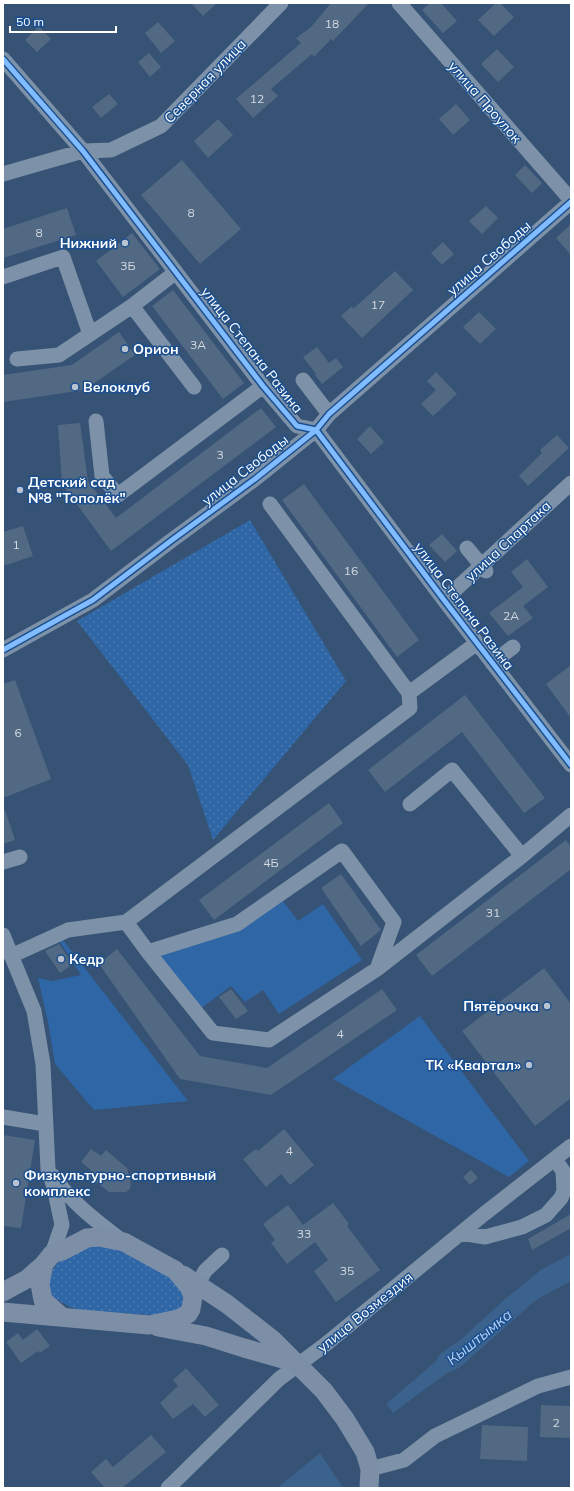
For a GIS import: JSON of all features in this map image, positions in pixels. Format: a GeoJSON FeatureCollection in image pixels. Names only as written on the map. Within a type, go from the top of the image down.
{"type":"FeatureCollection","features":[{"type":"Feature","properties":{"kind":"main road"},"geometry":{"type":"LineString","coordinates":[[3,1292],[27,1278],[48,1259],[87,1238],[99,1237],[124,1242],[175,1270],[227,1304],[273,1340],[324,1391],[345,1419],[365,1452],[370,1469],[369,1488]]}},
{"type":"Feature","properties":{"kind":"main road"},"geometry":{"type":"LineString","coordinates":[[48,1259],[40,1284],[43,1300],[62,1316]]}},
{"type":"Feature","properties":{"kind":"main road"},"geometry":{"type":"LineString","coordinates":[[149,1325],[178,1319],[188,1314],[191,1309],[193,1298],[190,1288],[175,1270]]}},
{"type":"Feature","properties":{"kind":"main road"},"geometry":{"type":"LineString","coordinates":[[3,1312],[62,1316],[149,1325],[206,1336],[296,1363]]}},
{"type":"Feature","properties":{"kind":"street","name":"Северная улица"},"geometry":{"type":"LineString","coordinates":[[3,174],[83,151],[111,150],[161,126],[281,3]]}},
{"type":"Feature","properties":{"kind":"street","name":"улица Проулок"},"geometry":{"type":"LineString","coordinates":[[399,3],[571,201]]}},
{"type":"Feature","properties":{"kind":"street","name":"улица Степана Разина"},"geometry":{"type":"LineString","coordinates":[[7,68],[83,151],[263,386],[297,426],[316,430],[571,765]]}},
{"type":"Feature","properties":{"kind":"street","name":"улица Свободы"},"geometry":{"type":"LineString","coordinates":[[3,650],[93,600],[255,479],[316,430],[329,414],[571,201]]}},
{"type":"Feature","properties":{"kind":"street"},"geometry":{"type":"LineString","coordinates":[[3,277],[63,257],[90,334]]}},
{"type":"Feature","properties":{"kind":"street"},"geometry":{"type":"LineString","coordinates":[[17,359],[59,355],[132,306],[176,272]]}},
{"type":"Feature","properties":{"kind":"street"},"geometry":{"type":"LineString","coordinates":[[132,306],[194,387]]}},
{"type":"Feature","properties":{"kind":"street"},"geometry":{"type":"LineString","coordinates":[[303,380],[329,414]]}},
{"type":"Feature","properties":{"kind":"street"},"geometry":{"type":"LineString","coordinates":[[96,422],[102,476],[118,495],[263,386]]}},
{"type":"Feature","properties":{"kind":"street","name":"улица Спартака"},"geometry":{"type":"LineString","coordinates":[[444,600],[484,568],[571,483]]}},
{"type":"Feature","properties":{"kind":"street"},"geometry":{"type":"LineString","coordinates":[[11,956],[68,930],[126,922],[410,708],[409,693],[270,504]]}},
{"type":"Feature","properties":{"kind":"street"},"geometry":{"type":"LineString","coordinates":[[467,548],[484,568]]}},
{"type":"Feature","properties":{"kind":"street"},"geometry":{"type":"LineString","coordinates":[[409,693],[477,643]]}},
{"type":"Feature","properties":{"kind":"street"},"geometry":{"type":"LineString","coordinates":[[492,663],[513,647]]}},
{"type":"Feature","properties":{"kind":"street"},"geometry":{"type":"LineString","coordinates":[[410,804],[452,770],[522,856]]}},
{"type":"Feature","properties":{"kind":"street"},"geometry":{"type":"LineString","coordinates":[[126,922],[213,1033],[269,1040],[377,969],[522,856],[571,815]]}},
{"type":"Feature","properties":{"kind":"street"},"geometry":{"type":"LineString","coordinates":[[148,952],[237,924],[342,851],[394,922],[377,969]]}},
{"type":"Feature","properties":{"kind":"street"},"geometry":{"type":"LineString","coordinates":[[3,862],[20,857]]}},
{"type":"Feature","properties":{"kind":"street"},"geometry":{"type":"LineString","coordinates":[[3,935],[34,1011],[43,1064],[48,1169],[54,1187],[62,1225],[48,1259]]}},
{"type":"Feature","properties":{"kind":"street"},"geometry":{"type":"LineString","coordinates":[[3,1117],[45,1124]]}},
{"type":"Feature","properties":{"kind":"street","name":"улица Возмездия"},"geometry":{"type":"LineString","coordinates":[[168,1488],[296,1363],[326,1344],[461,1233],[571,1146]]}},
{"type":"Feature","properties":{"kind":"street"},"geometry":{"type":"LineString","coordinates":[[461,1233],[485,1237],[522,1227],[546,1215],[561,1198],[564,1191],[562,1172],[555,1158]]}},
{"type":"Feature","properties":{"kind":"street"},"geometry":{"type":"LineString","coordinates":[[48,1169],[77,1205],[89,1216],[124,1242]]}},
{"type":"Feature","properties":{"kind":"street"},"geometry":{"type":"LineString","coordinates":[[198,1284],[205,1271],[222,1255]]}},
{"type":"Feature","properties":{"kind":"street"},"geometry":{"type":"LineString","coordinates":[[370,1469],[404,1460],[435,1436],[538,1386],[571,1377]]}},
{"type":"Feature","properties":{"kind":"shaded area"},"geometry":{"type":"Polygon","coordinates":[[[250,520],[346,681],[213,840],[188,765],[77,621],[250,520]]]}},
{"type":"Feature","properties":{"kind":"shaded area"},"geometry":{"type":"Polygon","coordinates":[[[282,900],[298,921],[323,904],[362,960],[279,1014],[263,990],[245,1002],[231,986],[200,1009],[155,955],[282,900]]]}},
{"type":"Feature","properties":{"kind":"shaded area"},"geometry":{"type":"Polygon","coordinates":[[[63,940],[188,1101],[94,1110],[55,1064],[48,1022],[38,978],[52,981],[81,975],[60,942],[63,940]]]}},
{"type":"Feature","properties":{"kind":"shaded area"},"geometry":{"type":"Polygon","coordinates":[[[420,1016],[529,1161],[509,1177],[333,1079],[420,1016]]]}},
{"type":"Feature","properties":{"kind":"shaded area"},"geometry":{"type":"Polygon","coordinates":[[[112,1244],[182,1282],[185,1308],[169,1316],[83,1311],[70,1307],[49,1295],[47,1283],[51,1272],[60,1260],[75,1249],[112,1244]]]}},
{"type":"Feature","properties":{"kind":"water","name":"Кыштымка"},"geometry":{"type":"Polygon","coordinates":[[[571,1254],[571,1281],[536,1300],[459,1368],[447,1373],[393,1413],[386,1404],[435,1362],[441,1353],[460,1340],[504,1300],[542,1269],[571,1254]]]}},
{"type":"Feature","properties":{"kind":"water"},"geometry":{"type":"Polygon","coordinates":[[[320,1453],[343,1488],[277,1488],[320,1453]]]}},
{"type":"Feature","properties":{"kind":"building"},"geometry":{"type":"Polygon","coordinates":[[[191,3],[217,3],[203,16],[191,3]]]}},
{"type":"Feature","properties":{"kind":"building"},"geometry":{"type":"Polygon","coordinates":[[[331,3],[369,3],[333,41],[331,39],[314,57],[312,54],[271,89],[278,96],[253,118],[236,99],[301,43],[296,38],[311,27],[331,3]]]}},
{"type":"Feature","properties":{"kind":"building"},"geometry":{"type":"Polygon","coordinates":[[[430,3],[441,3],[457,21],[443,33],[422,10],[430,3]]]}},
{"type":"Feature","properties":{"kind":"building"},"geometry":{"type":"Polygon","coordinates":[[[496,3],[500,3],[514,17],[494,36],[478,20],[496,3]]]}},
{"type":"Feature","properties":{"kind":"building"},"geometry":{"type":"Polygon","coordinates":[[[158,22],[175,41],[161,53],[145,33],[158,22]]]}},
{"type":"Feature","properties":{"kind":"building"},"geometry":{"type":"Polygon","coordinates":[[[39,26],[51,39],[37,52],[25,40],[39,26]]]}},
{"type":"Feature","properties":{"kind":"building"},"geometry":{"type":"Polygon","coordinates":[[[497,49],[514,67],[498,82],[481,64],[497,49]]]}},
{"type":"Feature","properties":{"kind":"building"},"geometry":{"type":"Polygon","coordinates":[[[149,53],[161,67],[150,77],[138,62],[149,53]]]}},
{"type":"Feature","properties":{"kind":"building"},"geometry":{"type":"Polygon","coordinates":[[[109,94],[118,104],[101,118],[92,107],[109,94]]]}},
{"type":"Feature","properties":{"kind":"building"},"geometry":{"type":"Polygon","coordinates":[[[456,104],[470,120],[453,135],[439,119],[456,104]]]}},
{"type":"Feature","properties":{"kind":"building"},"geometry":{"type":"Polygon","coordinates":[[[218,119],[233,135],[208,158],[194,141],[218,119]]]}},
{"type":"Feature","properties":{"kind":"building"},"geometry":{"type":"Polygon","coordinates":[[[182,160],[241,229],[200,264],[141,195],[182,160]]]}},
{"type":"Feature","properties":{"kind":"building"},"geometry":{"type":"Polygon","coordinates":[[[525,165],[542,183],[532,193],[515,175],[525,165]]]}},
{"type":"Feature","properties":{"kind":"building"},"geometry":{"type":"Polygon","coordinates":[[[486,206],[498,218],[482,234],[469,221],[486,206]]]}},
{"type":"Feature","properties":{"kind":"building"},"geometry":{"type":"Polygon","coordinates":[[[67,208],[76,235],[3,258],[3,229],[67,208]]]}},
{"type":"Feature","properties":{"kind":"building"},"geometry":{"type":"Polygon","coordinates":[[[571,224],[571,255],[556,238],[571,224]]]}},
{"type":"Feature","properties":{"kind":"building"},"geometry":{"type":"Polygon","coordinates":[[[132,233],[160,269],[123,297],[96,261],[132,233]]]}},
{"type":"Feature","properties":{"kind":"building"},"geometry":{"type":"Polygon","coordinates":[[[443,242],[454,254],[442,265],[431,253],[443,242]]]}},
{"type":"Feature","properties":{"kind":"building"},"geometry":{"type":"Polygon","coordinates":[[[395,271],[413,290],[362,338],[341,316],[352,306],[353,309],[395,271]]]}},
{"type":"Feature","properties":{"kind":"building"},"geometry":{"type":"Polygon","coordinates":[[[173,290],[244,383],[223,399],[152,306],[173,290]]]}},
{"type":"Feature","properties":{"kind":"building"},"geometry":{"type":"Polygon","coordinates":[[[479,312],[496,329],[480,344],[463,327],[479,312]]]}},
{"type":"Feature","properties":{"kind":"building"},"geometry":{"type":"Polygon","coordinates":[[[119,332],[135,355],[84,390],[3,402],[3,375],[72,365],[119,332]]]}},
{"type":"Feature","properties":{"kind":"building"},"geometry":{"type":"Polygon","coordinates":[[[317,347],[329,363],[336,358],[343,367],[322,384],[303,357],[317,347]]]}},
{"type":"Feature","properties":{"kind":"building"},"geometry":{"type":"Polygon","coordinates":[[[436,372],[457,394],[433,416],[421,404],[436,390],[427,381],[436,372]]]}},
{"type":"Feature","properties":{"kind":"building"},"geometry":{"type":"Polygon","coordinates":[[[261,408],[276,427],[111,551],[62,484],[58,425],[80,423],[88,481],[116,518],[261,408]]]}},
{"type":"Feature","properties":{"kind":"building"},"geometry":{"type":"Polygon","coordinates":[[[370,426],[384,442],[371,454],[357,439],[370,426]]]}},
{"type":"Feature","properties":{"kind":"building"},"geometry":{"type":"Polygon","coordinates":[[[557,435],[569,448],[528,486],[519,476],[542,453],[540,450],[557,435]]]}},
{"type":"Feature","properties":{"kind":"building"},"geometry":{"type":"Polygon","coordinates":[[[304,484],[419,640],[397,657],[282,500],[304,484]]]}},
{"type":"Feature","properties":{"kind":"building"},"geometry":{"type":"Polygon","coordinates":[[[23,526],[33,556],[3,566],[3,532],[23,526]]]}},
{"type":"Feature","properties":{"kind":"building"},"geometry":{"type":"Polygon","coordinates":[[[442,534],[457,551],[445,562],[429,545],[442,534]]]}},
{"type":"Feature","properties":{"kind":"building"},"geometry":{"type":"Polygon","coordinates":[[[527,559],[548,587],[523,606],[533,618],[508,636],[489,613],[523,587],[511,572],[527,559]]]}},
{"type":"Feature","properties":{"kind":"building"},"geometry":{"type":"Polygon","coordinates":[[[571,665],[571,718],[546,684],[571,665]]]}},
{"type":"Feature","properties":{"kind":"building"},"geometry":{"type":"Polygon","coordinates":[[[15,680],[51,779],[3,798],[3,684],[15,680]]]}},
{"type":"Feature","properties":{"kind":"building"},"geometry":{"type":"Polygon","coordinates":[[[465,695],[545,798],[524,813],[462,732],[385,792],[368,770],[465,695]]]}},
{"type":"Feature","properties":{"kind":"building"},"geometry":{"type":"Polygon","coordinates":[[[329,803],[343,823],[214,920],[199,900],[329,803]]]}},
{"type":"Feature","properties":{"kind":"building"},"geometry":{"type":"Polygon","coordinates":[[[3,810],[5,810],[15,840],[3,844],[3,810]]]}},
{"type":"Feature","properties":{"kind":"building"},"geometry":{"type":"Polygon","coordinates":[[[566,840],[571,847],[571,869],[432,976],[416,955],[566,840]]]}},
{"type":"Feature","properties":{"kind":"building"},"geometry":{"type":"Polygon","coordinates":[[[341,874],[381,930],[361,946],[321,888],[341,874]]]}},
{"type":"Feature","properties":{"kind":"building"},"geometry":{"type":"Polygon","coordinates":[[[59,944],[73,964],[60,973],[45,951],[59,944]]]}},
{"type":"Feature","properties":{"kind":"building"},"geometry":{"type":"Polygon","coordinates":[[[117,949],[200,1056],[267,1068],[382,989],[397,1010],[271,1095],[180,1079],[99,964],[117,949]]]}},
{"type":"Feature","properties":{"kind":"building","name":"ТК «Квартал»"},"geometry":{"type":"Polygon","coordinates":[[[544,968],[571,1004],[571,1098],[535,1126],[462,1031],[544,968]]]}},
{"type":"Feature","properties":{"kind":"building"},"geometry":{"type":"Polygon","coordinates":[[[231,989],[248,1011],[236,1019],[219,997],[231,989]]]}},
{"type":"Feature","properties":{"kind":"building"},"geometry":{"type":"Polygon","coordinates":[[[284,1129],[314,1165],[290,1185],[281,1174],[266,1187],[243,1159],[256,1149],[258,1151],[284,1129]]]}},
{"type":"Feature","properties":{"kind":"building","name":"Физкультурно-спортивный комплекс"},"geometry":{"type":"Polygon","coordinates":[[[3,1135],[35,1140],[21,1228],[3,1226],[3,1135]]]}},
{"type":"Feature","properties":{"kind":"building"},"geometry":{"type":"Polygon","coordinates":[[[91,1149],[101,1156],[106,1150],[127,1168],[131,1184],[130,1189],[126,1192],[109,1192],[87,1175],[91,1170],[81,1162],[91,1149]]]}},
{"type":"Feature","properties":{"kind":"building"},"geometry":{"type":"Polygon","coordinates":[[[471,1170],[478,1178],[470,1185],[463,1177],[471,1170]]]}},
{"type":"Feature","properties":{"kind":"building"},"geometry":{"type":"Polygon","coordinates":[[[333,1203],[349,1224],[347,1226],[380,1270],[336,1302],[314,1271],[328,1260],[315,1242],[287,1264],[271,1243],[275,1240],[263,1224],[288,1205],[303,1225],[333,1203]]]}},
{"type":"Feature","properties":{"kind":"building"},"geometry":{"type":"Polygon","coordinates":[[[571,1214],[571,1228],[532,1250],[528,1239],[571,1214]]]}},
{"type":"Feature","properties":{"kind":"building"},"geometry":{"type":"Polygon","coordinates":[[[37,1329],[50,1346],[40,1353],[38,1351],[21,1363],[6,1342],[18,1333],[23,1340],[37,1329]]]}},
{"type":"Feature","properties":{"kind":"building"},"geometry":{"type":"Polygon","coordinates":[[[186,1368],[219,1405],[205,1417],[193,1404],[173,1419],[160,1403],[178,1386],[173,1380],[186,1368]]]}},
{"type":"Feature","properties":{"kind":"building"},"geometry":{"type":"Polygon","coordinates":[[[541,1405],[571,1406],[571,1438],[540,1437],[541,1405]]]}},
{"type":"Feature","properties":{"kind":"building"},"geometry":{"type":"Polygon","coordinates":[[[482,1425],[528,1427],[527,1461],[480,1459],[482,1425]]]}},
{"type":"Feature","properties":{"kind":"building"},"geometry":{"type":"Polygon","coordinates":[[[151,1435],[166,1452],[122,1488],[105,1488],[91,1472],[106,1459],[113,1467],[151,1435]]]}},
{"type":"Feature","properties":{"kind":"cycle path"},"geometry":{"type":"LineString","coordinates":[[3,59],[83,151],[263,386],[297,426],[316,430],[571,765]]}},
{"type":"Feature","properties":{"kind":"cycle path"},"geometry":{"type":"LineString","coordinates":[[3,650],[93,600],[255,479],[316,430],[329,414],[571,202]]}},
{"type":"Feature","properties":{"kind":"place","name":"Нижний"},"geometry":{"type":"Point","coordinates":[125,243]}},
{"type":"Feature","properties":{"kind":"place","name":"Орион"},"geometry":{"type":"Point","coordinates":[125,349]}},
{"type":"Feature","properties":{"kind":"place","name":"Велоклуб"},"geometry":{"type":"Point","coordinates":[75,387]}},
{"type":"Feature","properties":{"kind":"place","name":"Детский сад №8 \"Тополёк\""},"geometry":{"type":"Point","coordinates":[20,490]}},
{"type":"Feature","properties":{"kind":"place","name":"Кедр"},"geometry":{"type":"Point","coordinates":[61,959]}},
{"type":"Feature","properties":{"kind":"place","name":"Пятёрочка"},"geometry":{"type":"Point","coordinates":[547,1006]}},
{"type":"Feature","properties":{"kind":"place","name":"ТК «Квартал»"},"geometry":{"type":"Point","coordinates":[529,1065]}},
{"type":"Feature","properties":{"kind":"place","name":"Физкультурно-спортивный комплекс"},"geometry":{"type":"Point","coordinates":[16,1183]}}]}
